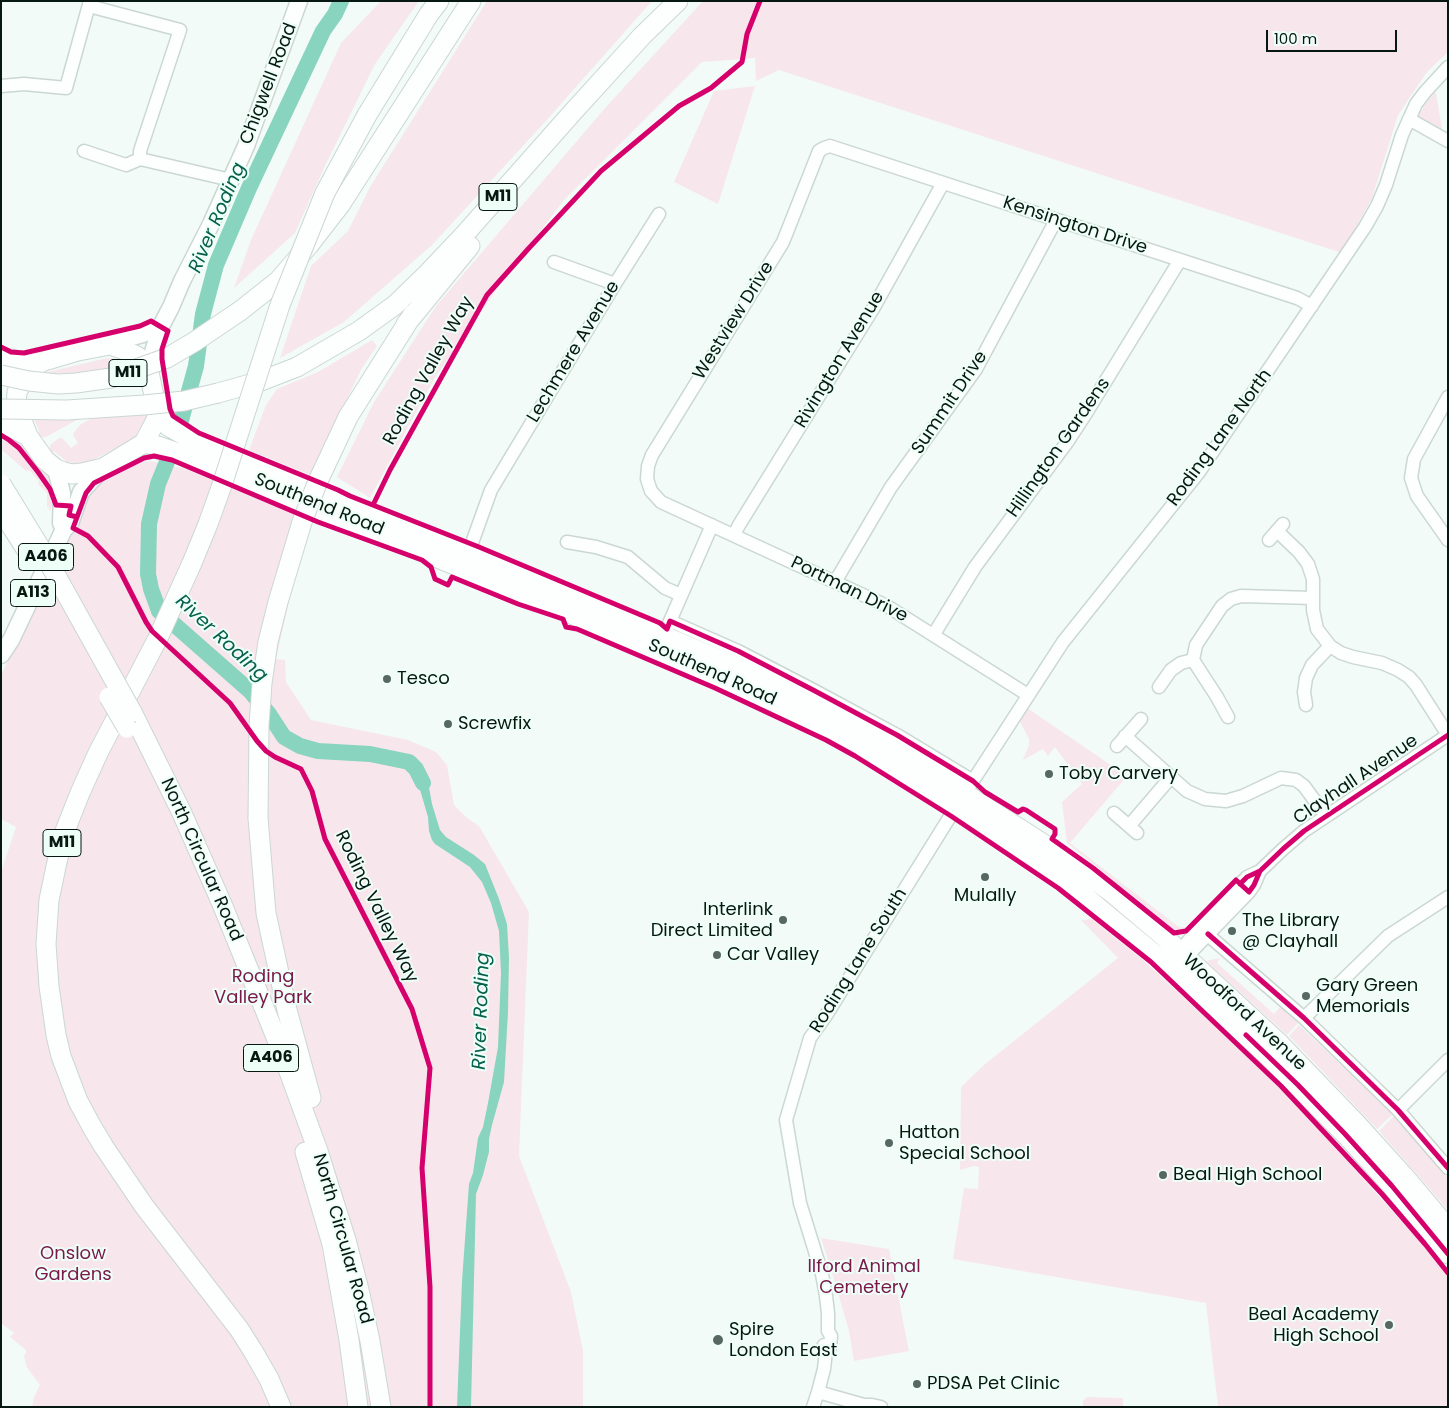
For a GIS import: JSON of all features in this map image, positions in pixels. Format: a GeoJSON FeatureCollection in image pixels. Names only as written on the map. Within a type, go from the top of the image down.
{"type":"FeatureCollection","features":[{"type":"Feature","properties":{"kind":"highway","name":"M11"},"geometry":{"type":"LineString","coordinates":[[281,1407],[254,1351],[215,1296],[144,1206],[104,1147],[78,1101],[61,1056],[48,986],[46,944],[49,900],[65,831],[80,793],[98,753],[144,667],[208,524],[280,305],[325,193],[367,115],[429,14],[439,1]]}},
{"type":"Feature","properties":{"kind":"highway","name":"M11"},"geometry":{"type":"LineString","coordinates":[[1,375],[29,381],[58,384],[111,378],[167,358],[240,312],[278,281],[340,205],[470,1]]}},
{"type":"Feature","properties":{"kind":"highway","name":"M11"},"geometry":{"type":"LineString","coordinates":[[1,409],[67,410],[144,405],[184,401],[212,395],[297,367],[359,331],[395,305],[428,274],[642,36],[678,1]]}},
{"type":"Feature","properties":{"kind":"highway","name":"M11"},"geometry":{"type":"LineString","coordinates":[[406,324],[517,191],[685,1]]}},
{"type":"Feature","properties":{"kind":"highway","name":"M11"},"geometry":{"type":"LineString","coordinates":[[331,1191],[327,1148],[286,1010],[266,913],[258,818],[258,726],[268,642],[295,545],[315,489],[348,417],[406,324],[471,234],[572,113]]}},
{"type":"Feature","properties":{"kind":"highway"},"geometry":{"type":"LineString","coordinates":[[1,357],[20,361],[41,362],[78,351],[110,345],[137,356],[148,368],[164,436]]}},
{"type":"Feature","properties":{"kind":"highway"},"geometry":{"type":"LineString","coordinates":[[41,362],[28,373],[22,382],[17,392],[16,405],[28,436],[45,460],[56,469]]}},
{"type":"Feature","properties":{"kind":"highway"},"geometry":{"type":"LineString","coordinates":[[1,425],[13,428],[28,436]]}},
{"type":"Feature","properties":{"kind":"highway","name":"A113"},"geometry":{"type":"LineString","coordinates":[[56,469],[72,474],[103,468],[164,436]]}},
{"type":"Feature","properties":{"kind":"highway","name":"Southend Road"},"geometry":{"type":"LineString","coordinates":[[164,436],[196,442],[468,554],[667,629],[837,716],[904,755],[965,794]]}},
{"type":"Feature","properties":{"kind":"highway","name":"Southend Road"},"geometry":{"type":"LineString","coordinates":[[164,436],[481,578],[544,602],[719,677],[782,706],[897,769],[965,794]]}},
{"type":"Feature","properties":{"kind":"highway","name":"North Circular Road"},"geometry":{"type":"LineString","coordinates":[[1,484],[44,554],[130,720],[181,811],[239,944],[280,1047],[331,1191],[359,1290],[370,1340],[381,1407]]}},
{"type":"Feature","properties":{"kind":"highway","name":"North Circular Road"},"geometry":{"type":"LineString","coordinates":[[1,510],[130,720],[169,817],[218,925],[265,1043],[303,1147],[332,1244],[349,1340],[358,1407]]}},
{"type":"Feature","properties":{"kind":"highway","name":"Woodford Avenue"},"geometry":{"type":"LineString","coordinates":[[965,794],[1053,850],[1103,887],[1162,935],[1173,958],[1253,1020],[1301,1066],[1398,1168],[1448,1228]]}},
{"type":"Feature","properties":{"kind":"highway","name":"Woodford Avenue"},"geometry":{"type":"LineString","coordinates":[[1173,958],[1183,964],[1233,1013],[1246,1034],[1345,1134],[1392,1186],[1448,1254]]}},
{"type":"Feature","properties":{"kind":"main road","name":"Chigwell Road"},"geometry":{"type":"LineString","coordinates":[[148,368],[160,328],[212,224],[231,180],[262,104],[300,1]]}},
{"type":"Feature","properties":{"kind":"main road"},"geometry":{"type":"LineString","coordinates":[[110,345],[117,341],[160,328]]}},
{"type":"Feature","properties":{"kind":"main road","name":"A113"},"geometry":{"type":"LineString","coordinates":[[1,655],[11,640],[64,529],[70,524],[81,492],[103,468]]}},
{"type":"Feature","properties":{"kind":"main road"},"geometry":{"type":"LineString","coordinates":[[56,469],[62,493],[61,523],[64,529]]}},
{"type":"Feature","properties":{"kind":"street"},"geometry":{"type":"LineString","coordinates":[[1,86],[24,84],[66,88],[90,4],[180,30],[140,152],[140,159]]}},
{"type":"Feature","properties":{"kind":"street","name":"Roding Lane North"},"geometry":{"type":"LineString","coordinates":[[965,794],[1063,642],[1199,472],[1365,227],[1386,186],[1409,119],[1425,92],[1448,67]]}},
{"type":"Feature","properties":{"kind":"street"},"geometry":{"type":"LineString","coordinates":[[1409,119],[1448,141]]}},
{"type":"Feature","properties":{"kind":"street","name":"Westview Drive"},"geometry":{"type":"LineString","coordinates":[[660,502],[651,491],[647,478],[648,466],[652,455],[783,242],[820,151],[830,146],[836,148]]}},
{"type":"Feature","properties":{"kind":"street","name":"Kensington Drive"},"geometry":{"type":"LineString","coordinates":[[836,148],[1297,298],[1312,306]]}},
{"type":"Feature","properties":{"kind":"street"},"geometry":{"type":"LineString","coordinates":[[84,152],[126,165],[140,159],[231,180]]}},
{"type":"Feature","properties":{"kind":"street","name":"Rivington Avenue"},"geometry":{"type":"LineString","coordinates":[[734,535],[874,307],[943,182]]}},
{"type":"Feature","properties":{"kind":"street","name":"Lechmere Avenue"},"geometry":{"type":"LineString","coordinates":[[468,554],[491,490],[659,214]]}},
{"type":"Feature","properties":{"kind":"street","name":"Summit Drive"},"geometry":{"type":"LineString","coordinates":[[835,582],[891,487],[976,369],[1056,220]]}},
{"type":"Feature","properties":{"kind":"street","name":"Hillington Gardens"},"geometry":{"type":"LineString","coordinates":[[934,634],[975,567],[1068,441],[1180,260]]}},
{"type":"Feature","properties":{"kind":"street"},"geometry":{"type":"LineString","coordinates":[[554,262],[615,284]]}},
{"type":"Feature","properties":{"kind":"street"},"geometry":{"type":"LineString","coordinates":[[1448,397],[1414,459],[1411,478],[1417,496],[1448,540]]}},
{"type":"Feature","properties":{"kind":"street","name":"Portman Drive"},"geometry":{"type":"LineString","coordinates":[[660,502],[887,606],[1028,695]]}},
{"type":"Feature","properties":{"kind":"street"},"geometry":{"type":"LineString","coordinates":[[667,629],[712,525]]}},
{"type":"Feature","properties":{"kind":"street"},"geometry":{"type":"LineString","coordinates":[[1276,532],[1308,564],[1313,579],[1313,610],[1317,629],[1330,646],[1341,653],[1353,657],[1382,662],[1409,676],[1448,735]]}},
{"type":"Feature","properties":{"kind":"street"},"geometry":{"type":"LineString","coordinates":[[567,542],[596,547],[628,557],[665,588],[682,595]]}},
{"type":"Feature","properties":{"kind":"street"},"geometry":{"type":"LineString","coordinates":[[1228,717],[1193,660],[1196,645],[1222,606],[1231,599],[1241,596],[1313,598]]}},
{"type":"Feature","properties":{"kind":"street"},"geometry":{"type":"LineString","coordinates":[[1306,705],[1304,692],[1306,678],[1312,665],[1330,646]]}},
{"type":"Feature","properties":{"kind":"street"},"geometry":{"type":"LineString","coordinates":[[1159,687],[1171,670],[1181,662],[1193,660]]}},
{"type":"Feature","properties":{"kind":"street"},"geometry":{"type":"LineString","coordinates":[[1141,719],[1121,741],[1188,791],[1205,799],[1226,801],[1243,796],[1281,778],[1296,780],[1304,786],[1326,816]]}},
{"type":"Feature","properties":{"kind":"street","name":"Clayhall Avenue"},"geometry":{"type":"LineString","coordinates":[[1173,958],[1184,946],[1254,885],[1260,871],[1304,831],[1448,735]]}},
{"type":"Feature","properties":{"kind":"street"},"geometry":{"type":"LineString","coordinates":[[1114,813],[1133,830],[1171,778]]}},
{"type":"Feature","properties":{"kind":"street","name":"Roding Lane South"},"geometry":{"type":"LineString","coordinates":[[813,1407],[826,1351],[830,1348],[831,1336],[828,1331],[828,1313],[823,1281],[800,1203],[786,1120],[810,1038],[825,1018],[965,794]]}},
{"type":"Feature","properties":{"kind":"street"},"geometry":{"type":"LineString","coordinates":[[1304,1018],[1388,936],[1448,897]]}},
{"type":"Feature","properties":{"kind":"street"},"geometry":{"type":"LineString","coordinates":[[1204,930],[1304,1018],[1398,1110],[1448,1168]]}},
{"type":"Feature","properties":{"kind":"street"},"geometry":{"type":"LineString","coordinates":[[1398,1110],[1448,1060]]}},
{"type":"Feature","properties":{"kind":"street"},"geometry":{"type":"LineString","coordinates":[[818,1392],[864,1406],[882,1407]]}},
{"type":"Feature","properties":{"kind":"green space"},"geometry":{"type":"Polygon","coordinates":[[[381,1],[419,1],[375,64],[324,168],[295,233],[234,288],[251,240],[341,43],[381,1]]]}},
{"type":"Feature","properties":{"kind":"green space"},"geometry":{"type":"Polygon","coordinates":[[[487,1],[652,1],[545,122],[432,245],[344,322],[280,358],[311,266],[348,231],[370,187],[487,1]]]}},
{"type":"Feature","properties":{"kind":"green space"},"geometry":{"type":"Polygon","coordinates":[[[703,1],[1448,1],[1448,52],[1427,72],[1398,115],[1372,198],[1342,253],[779,70],[756,81],[755,58],[702,62],[564,200],[504,279],[434,379],[370,498],[337,477],[374,402],[436,306],[606,107],[703,1]]]}},
{"type":"Feature","properties":{"kind":"green space"},"geometry":{"type":"Polygon","coordinates":[[[755,86],[718,204],[674,182],[714,91],[755,86]]]}},
{"type":"Feature","properties":{"kind":"green space"},"geometry":{"type":"Polygon","coordinates":[[[1436,93],[1442,129],[1419,115],[1436,93]]]}},
{"type":"Feature","properties":{"kind":"green space"},"geometry":{"type":"Polygon","coordinates":[[[372,340],[377,346],[362,368],[310,475],[249,450],[266,405],[277,389],[318,372],[372,340]]]}},
{"type":"Feature","properties":{"kind":"green space"},"geometry":{"type":"Polygon","coordinates":[[[107,358],[120,359],[132,363],[95,372],[47,373],[52,371],[107,358]]]}},
{"type":"Feature","properties":{"kind":"green space"},"geometry":{"type":"Polygon","coordinates":[[[148,412],[148,420],[142,433],[89,462],[81,464],[67,462],[50,449],[50,445],[59,438],[62,438],[71,448],[78,443],[73,434],[80,425],[95,416],[148,412]]]}},
{"type":"Feature","properties":{"kind":"green space"},"geometry":{"type":"Polygon","coordinates":[[[32,416],[84,416],[46,437],[42,437],[32,416]]]}},
{"type":"Feature","properties":{"kind":"green space"},"geometry":{"type":"Polygon","coordinates":[[[12,434],[24,445],[51,482],[48,483],[15,441],[6,436],[12,434]]]}},
{"type":"Feature","properties":{"kind":"green space"},"geometry":{"type":"Polygon","coordinates":[[[1,438],[18,450],[49,491],[53,506],[51,506],[51,510],[47,507],[47,493],[38,484],[39,481],[29,470],[26,471],[1,449],[1,438]]]}},
{"type":"Feature","properties":{"kind":"green space","name":"Roding Valley Park"},"geometry":{"type":"Polygon","coordinates":[[[151,461],[183,468],[312,521],[291,593],[276,659],[285,660],[286,682],[311,720],[408,740],[436,752],[447,765],[454,805],[479,826],[529,912],[519,1156],[571,1292],[583,1351],[583,1407],[32,1407],[34,1397],[40,1385],[26,1366],[24,1355],[26,1350],[10,1337],[14,1333],[1,1323],[1,872],[16,827],[1,819],[1,675],[74,528],[85,498],[94,487],[140,462],[151,461]]]}},
{"type":"Feature","properties":{"kind":"green space"},"geometry":{"type":"Polygon","coordinates":[[[1027,708],[1127,776],[1070,843],[1179,927],[1188,928],[1177,932],[1067,843],[1062,802],[1082,784],[1055,747],[1048,756],[1043,749],[1023,760],[1029,745],[1029,739],[1019,720],[1027,708]]]}},
{"type":"Feature","properties":{"kind":"green space","name":"Beal High School"},"geometry":{"type":"Polygon","coordinates":[[[1092,919],[1143,960],[1277,1083],[1433,1256],[1448,1276],[1448,1407],[1218,1407],[1206,1303],[953,1259],[964,1188],[978,1189],[979,1167],[974,1166],[960,1170],[961,1087],[984,1065],[1118,958],[1081,920],[1092,919]]]}},
{"type":"Feature","properties":{"kind":"green space"},"geometry":{"type":"Polygon","coordinates":[[[1220,958],[1217,963],[1274,1014],[1280,1007],[1298,1023],[1287,1035],[1206,961],[1220,958]]]}},
{"type":"Feature","properties":{"kind":"green space"},"geometry":{"type":"Polygon","coordinates":[[[1299,1025],[1393,1114],[1377,1129],[1289,1036],[1299,1025]]]}},
{"type":"Feature","properties":{"kind":"green space"},"geometry":{"type":"Polygon","coordinates":[[[1394,1116],[1448,1178],[1448,1210],[1379,1131],[1394,1116]]]}},
{"type":"Feature","properties":{"kind":"green space","name":"Ilford Animal Cemetery"},"geometry":{"type":"Polygon","coordinates":[[[821,1238],[889,1249],[909,1351],[854,1361],[849,1331],[821,1238]]]}},
{"type":"Feature","properties":{"kind":"green space"},"geometry":{"type":"Polygon","coordinates":[[[1087,1397],[1123,1398],[1123,1407],[1083,1407],[1083,1401],[1087,1397]]]}},
{"type":"Feature","properties":{"kind":"shaded area"},"geometry":{"type":"Polygon","coordinates":[[[414,758],[427,776],[432,804],[440,830],[446,837],[485,864],[507,924],[509,958],[508,1012],[504,1082],[489,1139],[489,1152],[476,1194],[471,1407],[457,1407],[462,1281],[469,1184],[473,1173],[478,1138],[483,1127],[498,1047],[501,973],[499,931],[491,903],[482,882],[470,867],[435,844],[432,840],[428,817],[418,783],[411,771],[414,758]]]}},
{"type":"Feature","properties":{"kind":"waterway","name":"River Roding"},"geometry":{"type":"LineString","coordinates":[[341,1],[335,14],[323,31],[249,188],[216,265],[203,314],[196,366],[175,442],[158,484],[149,524],[148,574],[159,611],[250,691],[269,714],[284,737],[300,746],[318,751],[370,754],[409,762],[416,769],[423,783]]}},
{"type":"Feature","properties":{"kind":"cycle path","name":"Roding Valley Way"},"geometry":{"type":"LineString","coordinates":[[373,505],[390,470],[487,295],[601,171],[679,106],[711,88],[742,62],[747,34],[760,1]]}},
{"type":"Feature","properties":{"kind":"cycle path"},"geometry":{"type":"LineString","coordinates":[[1,347],[11,352],[24,353],[140,326],[151,321],[168,331],[162,349],[162,359],[170,409],[173,416],[199,433],[479,547],[660,623],[667,629],[670,621],[738,651],[897,735],[973,781],[985,792],[1018,812],[1023,809],[1026,810],[1055,829],[1052,839],[1093,868],[1174,933],[1186,931],[1236,880],[1249,892],[1260,871]]}},
{"type":"Feature","properties":{"kind":"cycle path"},"geometry":{"type":"LineString","coordinates":[[1,435],[19,448],[38,472],[50,489],[56,505],[71,506],[69,515],[77,517]]}},
{"type":"Feature","properties":{"kind":"cycle path","name":"Roding Valley Way"},"geometry":{"type":"LineString","coordinates":[[430,1407],[430,1287],[422,1168],[430,1068],[412,1009],[325,839],[312,791],[301,769],[266,751],[230,703],[152,631],[118,567],[88,536],[73,528],[86,493],[94,483],[144,458],[154,456],[172,460],[318,522],[422,560],[431,567],[435,579],[448,585],[452,577],[518,604],[563,619],[566,627],[577,629],[715,688],[826,740],[855,756],[951,816],[1058,888],[1151,962],[1281,1086],[1382,1194],[1448,1273]]}},
{"type":"Feature","properties":{"kind":"cycle path"},"geometry":{"type":"LineString","coordinates":[[1240,884],[1247,877],[1260,871],[1304,831],[1448,735]]}},
{"type":"Feature","properties":{"kind":"cycle path"},"geometry":{"type":"LineString","coordinates":[[1208,934],[1304,1018],[1398,1110],[1448,1168]]}},
{"type":"Feature","properties":{"kind":"cycle path"},"geometry":{"type":"LineString","coordinates":[[1246,1035],[1345,1134],[1392,1186],[1448,1254]]}},
{"type":"Feature","properties":{"kind":"place","name":"Tesco"},"geometry":{"type":"Point","coordinates":[387,679]}},
{"type":"Feature","properties":{"kind":"place","name":"Screwfix"},"geometry":{"type":"Point","coordinates":[448,724]}},
{"type":"Feature","properties":{"kind":"place","name":"Toby Carvery"},"geometry":{"type":"Point","coordinates":[1049,774]}},
{"type":"Feature","properties":{"kind":"place","name":"Mulally"},"geometry":{"type":"Point","coordinates":[985,877]}},
{"type":"Feature","properties":{"kind":"place","name":"Interlink Direct Limited"},"geometry":{"type":"Point","coordinates":[783,920]}},
{"type":"Feature","properties":{"kind":"place","name":"The Library @ Clayhall"},"geometry":{"type":"Point","coordinates":[1232,931]}},
{"type":"Feature","properties":{"kind":"place","name":"Car Valley"},"geometry":{"type":"Point","coordinates":[717,955]}},
{"type":"Feature","properties":{"kind":"place","name":"Gary Green Memorials"},"geometry":{"type":"Point","coordinates":[1306,996]}},
{"type":"Feature","properties":{"kind":"place","name":"Hatton Special School"},"geometry":{"type":"Point","coordinates":[889,1143]}},
{"type":"Feature","properties":{"kind":"place","name":"Beal High School"},"geometry":{"type":"Point","coordinates":[1163,1175]}},
{"type":"Feature","properties":{"kind":"place","name":"Beal Academy High School"},"geometry":{"type":"Point","coordinates":[1389,1325]}},
{"type":"Feature","properties":{"kind":"place","name":"Spire London East"},"geometry":{"type":"Point","coordinates":[718,1340]}},
{"type":"Feature","properties":{"kind":"place","name":"PDSA Pet Clinic"},"geometry":{"type":"Point","coordinates":[917,1384]}},
{"type":"Feature","properties":{"kind":"park label","name":"Onslow Gardens"},"geometry":{"type":"Point","coordinates":[73,1264]}}]}
